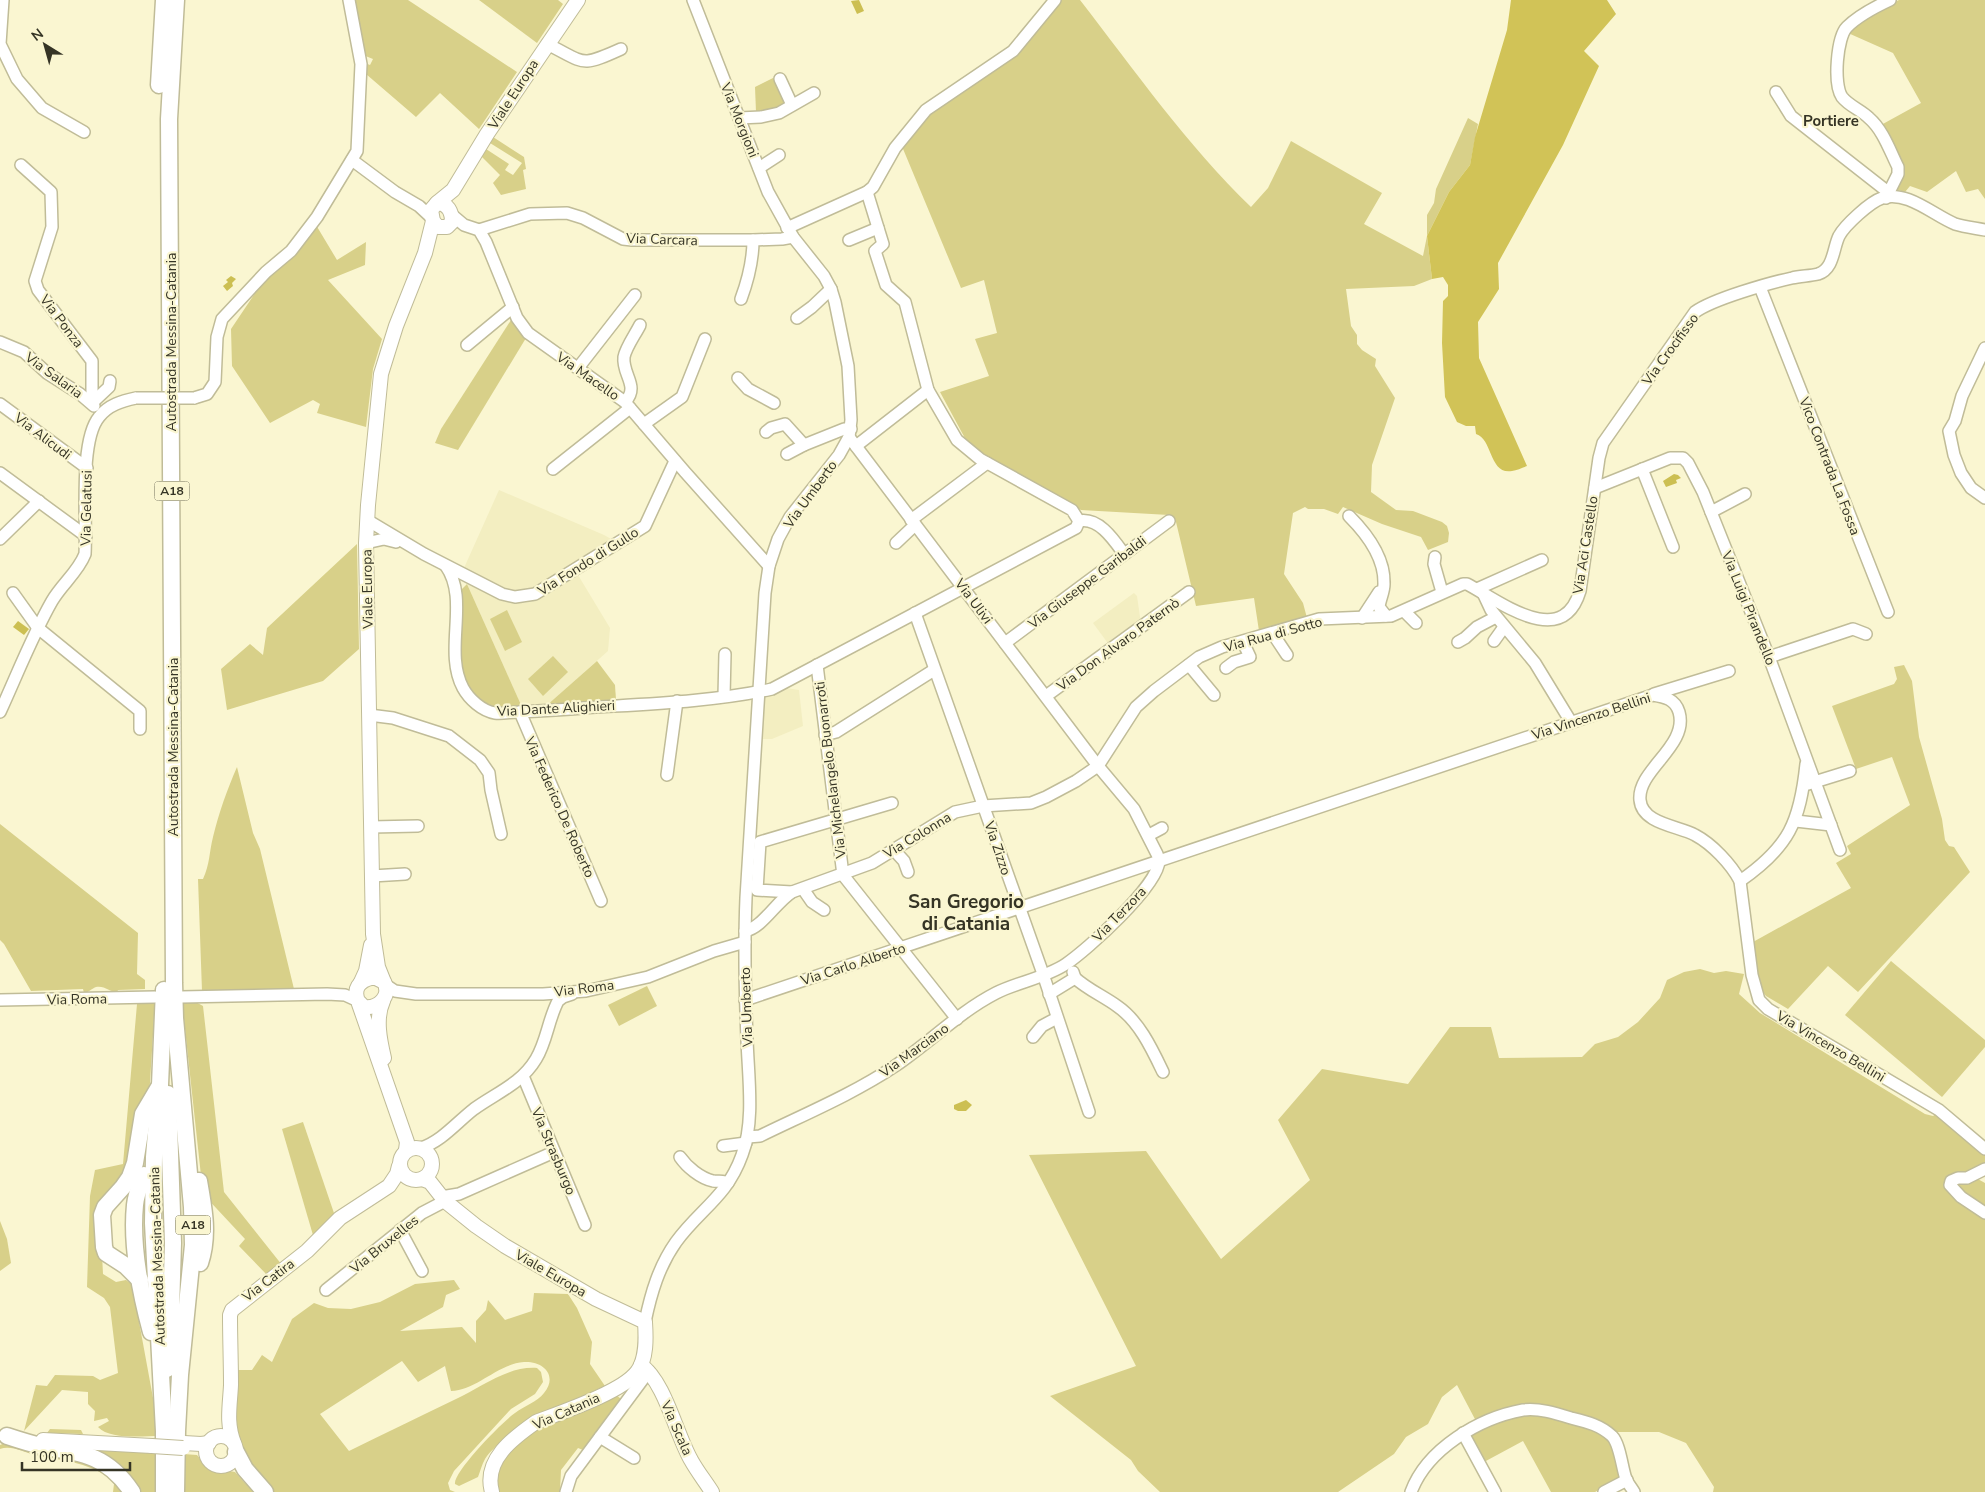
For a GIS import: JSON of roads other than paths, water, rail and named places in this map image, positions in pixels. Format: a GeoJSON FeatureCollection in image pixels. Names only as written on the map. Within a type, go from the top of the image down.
{"type":"FeatureCollection","features":[{"type":"Feature","properties":{"kind":"highway","name":"Autostrada Messina-Catania"},"geometry":{"type":"LineString","coordinates":[[164,0],[158,121],[164,768],[164,1017],[163,1094],[154,1157],[153,1223],[153,1329],[164,1371],[156,1439],[164,1492]]}},
{"type":"Feature","properties":{"kind":"highway","name":"Autostrada Messina-Catania"},"geometry":{"type":"LineString","coordinates":[[176,0],[169,129],[174,983],[176,1034],[193,1245],[184,1322],[176,1431],[176,1492]]}},
{"type":"Feature","properties":{"kind":"highway"},"geometry":{"type":"LineString","coordinates":[[176,1034],[179,1299],[174,1453],[177,1467]]}},
{"type":"Feature","properties":{"kind":"highway"},"geometry":{"type":"LineString","coordinates":[[153,1329],[140,1223],[150,1130],[163,1094]]}},
{"type":"Feature","properties":{"kind":"highway"},"geometry":{"type":"LineString","coordinates":[[140,1282],[110,1264],[105,1250],[103,1211],[130,1177],[135,1163],[142,1114],[163,1094]]}},
{"type":"Feature","properties":{"kind":"highway"},"geometry":{"type":"LineString","coordinates":[[163,1094],[168,1223],[164,1371]]}},
{"type":"Feature","properties":{"kind":"highway"},"geometry":{"type":"LineString","coordinates":[[183,1109],[206,1224],[202,1260],[184,1322]]}},
{"type":"Feature","properties":{"kind":"highway"},"geometry":{"type":"LineString","coordinates":[[150,1130],[147,1223],[153,1329]]}},
{"type":"Feature","properties":{"kind":"highway"},"geometry":{"type":"LineString","coordinates":[[140,1282],[135,1205],[144,1175]]}},
{"type":"Feature","properties":{"kind":"highway"},"geometry":{"type":"LineString","coordinates":[[105,1250],[132,1263],[140,1282],[153,1329]]}},
{"type":"Feature","properties":{"kind":"highway"},"geometry":{"type":"LineString","coordinates":[[3,1436],[87,1454],[114,1471],[132,1492]]}},
{"type":"Feature","properties":{"kind":"highway"},"geometry":{"type":"LineString","coordinates":[[232,1453],[242,1472],[259,1492]]}},
{"type":"Feature","properties":{"kind":"highway"},"geometry":{"type":"LineString","coordinates":[[232,1453],[265,1492]]}},
{"type":"Feature","properties":{"kind":"main road","name":"Viale Europa"},"geometry":{"type":"LineString","coordinates":[[453,190],[476,151],[578,0]]}},
{"type":"Feature","properties":{"kind":"main road"},"geometry":{"type":"LineString","coordinates":[[453,190],[443,220],[431,210],[453,190]]}},
{"type":"Feature","properties":{"kind":"main road","name":"Viale Europa"},"geometry":{"type":"LineString","coordinates":[[373,934],[366,543],[382,374],[396,326],[424,253],[443,220]]}},
{"type":"Feature","properties":{"kind":"main road"},"geometry":{"type":"LineString","coordinates":[[373,934],[366,971],[356,993],[407,1142],[430,1155],[422,1176]]}},
{"type":"Feature","properties":{"kind":"main road"},"geometry":{"type":"LineString","coordinates":[[373,934],[384,992],[379,1022],[382,1048],[401,1111],[415,1148]]}},
{"type":"Feature","properties":{"kind":"main road"},"geometry":{"type":"LineString","coordinates":[[360,983],[376,978],[384,992]]}},
{"type":"Feature","properties":{"kind":"main road"},"geometry":{"type":"LineString","coordinates":[[358,1002],[364,1007],[377,1006],[384,992]]}},
{"type":"Feature","properties":{"kind":"main road"},"geometry":{"type":"LineString","coordinates":[[389,1186],[397,1174],[401,1157],[415,1148]]}},
{"type":"Feature","properties":{"kind":"main road"},"geometry":{"type":"LineString","coordinates":[[399,1166],[403,1174],[422,1176]]}},
{"type":"Feature","properties":{"kind":"main road","name":"Viale Europa"},"geometry":{"type":"LineString","coordinates":[[422,1176],[463,1215],[505,1246],[603,1303],[645,1322]]}},
{"type":"Feature","properties":{"kind":"main road"},"geometry":{"type":"LineString","coordinates":[[389,1186],[422,1176]]}},
{"type":"Feature","properties":{"kind":"main road","name":"Via Catira"},"geometry":{"type":"LineString","coordinates":[[228,1416],[231,1387],[230,1315],[232,1310],[307,1250],[340,1218],[389,1186]]}},
{"type":"Feature","properties":{"kind":"main road"},"geometry":{"type":"LineString","coordinates":[[645,1322],[645,1368]]}},
{"type":"Feature","properties":{"kind":"main road","name":"Via Catania"},"geometry":{"type":"LineString","coordinates":[[492,1492],[490,1481],[491,1469],[498,1456],[514,1439],[536,1422],[619,1387],[645,1368]]}},
{"type":"Feature","properties":{"kind":"main road","name":"Via Scala"},"geometry":{"type":"LineString","coordinates":[[645,1368],[664,1397],[691,1460],[712,1492]]}},
{"type":"Feature","properties":{"kind":"main road"},"geometry":{"type":"LineString","coordinates":[[228,1416],[210,1445],[209,1460],[214,1465],[232,1453]]}},
{"type":"Feature","properties":{"kind":"main road"},"geometry":{"type":"LineString","coordinates":[[228,1416],[232,1453]]}},
{"type":"Feature","properties":{"kind":"main road"},"geometry":{"type":"LineString","coordinates":[[3,1436],[32,1440],[156,1439],[194,1448],[210,1445],[225,1437],[232,1453]]}},
{"type":"Feature","properties":{"kind":"street"},"geometry":{"type":"LineString","coordinates":[[2,0],[1,48],[17,80],[42,108],[84,132]]}},
{"type":"Feature","properties":{"kind":"street"},"geometry":{"type":"LineString","coordinates":[[99,416],[112,405],[123,400],[136,398],[194,398],[207,394],[215,382],[217,336],[226,312],[244,293],[291,251],[317,217],[352,160],[357,151],[359,132],[361,64],[349,0]]}},
{"type":"Feature","properties":{"kind":"street","name":"Via Morgioni"},"geometry":{"type":"LineString","coordinates":[[693,0],[768,192],[790,232]]}},
{"type":"Feature","properties":{"kind":"street"},"geometry":{"type":"LineString","coordinates":[[1055,0],[1013,51],[932,104],[895,148],[873,187],[867,192],[883,244],[875,251],[886,285],[905,302],[928,390],[957,440],[987,463],[1072,510],[1079,521],[1091,521],[1107,532],[1124,554]]}},
{"type":"Feature","properties":{"kind":"street"},"geometry":{"type":"LineString","coordinates":[[1887,195],[1898,174],[1898,168],[1874,123],[1842,97],[1837,82],[1837,64],[1844,31],[1848,25],[1890,0]]}},
{"type":"Feature","properties":{"kind":"street"},"geometry":{"type":"LineString","coordinates":[[556,30],[568,56]]}},
{"type":"Feature","properties":{"kind":"street"},"geometry":{"type":"LineString","coordinates":[[547,44],[576,61],[586,63],[622,49]]}},
{"type":"Feature","properties":{"kind":"street"},"geometry":{"type":"LineString","coordinates":[[780,79],[792,105]]}},
{"type":"Feature","properties":{"kind":"street"},"geometry":{"type":"LineString","coordinates":[[1776,92],[1791,116],[1887,195],[1904,199],[1958,225],[1985,230]]}},
{"type":"Feature","properties":{"kind":"street"},"geometry":{"type":"LineString","coordinates":[[739,118],[761,117],[779,113],[814,93]]}},
{"type":"Feature","properties":{"kind":"street"},"geometry":{"type":"LineString","coordinates":[[759,168],[779,155]]}},
{"type":"Feature","properties":{"kind":"street"},"geometry":{"type":"LineString","coordinates":[[352,160],[395,192],[410,199],[426,211],[443,220],[479,230]]}},
{"type":"Feature","properties":{"kind":"street","name":"Via Ponza"},"geometry":{"type":"LineString","coordinates":[[20,165],[51,192],[52,227],[35,281],[38,290],[92,361],[92,403]]}},
{"type":"Feature","properties":{"kind":"street","name":"Via Carcara"},"geometry":{"type":"LineString","coordinates":[[479,230],[530,214],[567,213],[583,218],[623,239],[782,239],[790,232],[867,192]]}},
{"type":"Feature","properties":{"kind":"street","name":"Via Crocifisso"},"geometry":{"type":"LineString","coordinates":[[1603,443],[1696,312],[1711,304],[1760,287],[1791,278],[1819,274],[1827,268],[1844,229],[1873,203],[1887,195]]}},
{"type":"Feature","properties":{"kind":"street"},"geometry":{"type":"LineString","coordinates":[[410,199],[436,204]]}},
{"type":"Feature","properties":{"kind":"street"},"geometry":{"type":"LineString","coordinates":[[849,240],[878,228]]}},
{"type":"Feature","properties":{"kind":"street","name":"Via Macello"},"geometry":{"type":"LineString","coordinates":[[479,230],[486,242],[518,318],[528,333],[627,405],[769,566]]}},
{"type":"Feature","properties":{"kind":"street"},"geometry":{"type":"LineString","coordinates":[[790,232],[824,276],[835,302],[848,366],[852,437]]}},
{"type":"Feature","properties":{"kind":"street"},"geometry":{"type":"LineString","coordinates":[[741,299],[746,285],[753,240]]}},
{"type":"Feature","properties":{"kind":"street","name":"Vico Contrada La Fossa"},"geometry":{"type":"LineString","coordinates":[[1760,287],[1888,612]]}},
{"type":"Feature","properties":{"kind":"street"},"geometry":{"type":"LineString","coordinates":[[797,318],[830,290]]}},
{"type":"Feature","properties":{"kind":"street"},"geometry":{"type":"LineString","coordinates":[[578,368],[635,295]]}},
{"type":"Feature","properties":{"kind":"street"},"geometry":{"type":"LineString","coordinates":[[467,345],[513,307]]}},
{"type":"Feature","properties":{"kind":"street"},"geometry":{"type":"LineString","coordinates":[[553,469],[627,405],[632,387],[624,361],[625,353],[640,325]]}},
{"type":"Feature","properties":{"kind":"street"},"geometry":{"type":"LineString","coordinates":[[644,424],[682,397],[704,339]]}},
{"type":"Feature","properties":{"kind":"street","name":"Via Salaria"},"geometry":{"type":"LineString","coordinates":[[0,342],[24,352],[47,373],[92,403],[99,416]]}},
{"type":"Feature","properties":{"kind":"street"},"geometry":{"type":"LineString","coordinates":[[1985,348],[1962,396],[1955,421],[1949,432],[1954,455],[1961,473],[1971,488],[1985,498]]}},
{"type":"Feature","properties":{"kind":"street"},"geometry":{"type":"LineString","coordinates":[[738,378],[748,389],[774,404]]}},
{"type":"Feature","properties":{"kind":"street"},"geometry":{"type":"LineString","coordinates":[[92,403],[109,387],[110,380]]}},
{"type":"Feature","properties":{"kind":"street"},"geometry":{"type":"LineString","coordinates":[[852,437],[928,390]]}},
{"type":"Feature","properties":{"kind":"street","name":"Via Alicudi"},"geometry":{"type":"LineString","coordinates":[[0,404],[87,468]]}},
{"type":"Feature","properties":{"kind":"street","name":"Via Gelatusi"},"geometry":{"type":"LineString","coordinates":[[0,712],[38,628],[54,598],[81,566],[85,554],[87,468],[90,433],[99,416]]}},
{"type":"Feature","properties":{"kind":"street"},"geometry":{"type":"LineString","coordinates":[[766,432],[771,428],[786,424],[804,445]]}},
{"type":"Feature","properties":{"kind":"street"},"geometry":{"type":"LineString","coordinates":[[788,454],[804,445],[844,429],[852,437]]}},
{"type":"Feature","properties":{"kind":"street","name":"Via Ulivi"},"geometry":{"type":"LineString","coordinates":[[852,437],[913,522],[1098,766]]}},
{"type":"Feature","properties":{"kind":"street","name":"Via Umberto"},"geometry":{"type":"LineString","coordinates":[[750,1139],[745,1000],[746,886],[762,629],[769,566],[778,539],[790,517],[852,437]]}},
{"type":"Feature","properties":{"kind":"street","name":"Via Aci Castello"},"geometry":{"type":"LineString","coordinates":[[1480,591],[1530,618],[1547,620],[1562,616],[1577,601],[1599,458],[1603,443]]}},
{"type":"Feature","properties":{"kind":"street","name":"Via Luigi Pirandello"},"geometry":{"type":"LineString","coordinates":[[1595,488],[1670,458],[1683,458],[1694,471],[1769,657],[1807,761],[1810,784]]}},
{"type":"Feature","properties":{"kind":"street","name":"Via Fondo di Gullo"},"geometry":{"type":"LineString","coordinates":[[412,547],[502,594],[527,597],[545,589],[645,526],[675,461]]}},
{"type":"Feature","properties":{"kind":"street"},"geometry":{"type":"LineString","coordinates":[[896,543],[913,522],[987,463]]}},
{"type":"Feature","properties":{"kind":"street"},"geometry":{"type":"LineString","coordinates":[[1642,469],[1674,546]]}},
{"type":"Feature","properties":{"kind":"street"},"geometry":{"type":"LineString","coordinates":[[0,473],[86,536]]}},
{"type":"Feature","properties":{"kind":"street"},"geometry":{"type":"LineString","coordinates":[[1711,512],[1745,494]]}},
{"type":"Feature","properties":{"kind":"street"},"geometry":{"type":"LineString","coordinates":[[0,538],[39,502]]}},
{"type":"Feature","properties":{"kind":"street"},"geometry":{"type":"LineString","coordinates":[[1349,516],[1360,527],[1376,554],[1384,584],[1379,607],[1386,616]]}},
{"type":"Feature","properties":{"kind":"street"},"geometry":{"type":"LineString","coordinates":[[368,520],[412,547]]}},
{"type":"Feature","properties":{"kind":"street","name":"Via Dante Alighieri"},"geometry":{"type":"LineString","coordinates":[[446,566],[455,581],[458,670],[462,687],[474,702],[495,713],[677,701],[772,689],[1076,528],[1079,521]]}},
{"type":"Feature","properties":{"kind":"street","name":"Via Giuseppe Garibaldi"},"geometry":{"type":"LineString","coordinates":[[1005,643],[1169,521]]}},
{"type":"Feature","properties":{"kind":"street"},"geometry":{"type":"LineString","coordinates":[[366,543],[384,539],[412,547]]}},
{"type":"Feature","properties":{"kind":"street"},"geometry":{"type":"LineString","coordinates":[[1435,556],[1434,564],[1442,592]]}},
{"type":"Feature","properties":{"kind":"street"},"geometry":{"type":"LineString","coordinates":[[1542,560],[1480,591],[1496,617],[1534,663],[1571,722]]}},
{"type":"Feature","properties":{"kind":"street"},"geometry":{"type":"LineString","coordinates":[[456,593],[459,583],[468,577]]}},
{"type":"Feature","properties":{"kind":"street"},"geometry":{"type":"LineString","coordinates":[[1362,618],[1384,584]]}},
{"type":"Feature","properties":{"kind":"street","name":"Via Rua di Sotto"},"geometry":{"type":"LineString","coordinates":[[1098,766],[1136,707],[1199,657],[1222,647],[1273,634],[1319,619],[1386,616],[1404,611],[1462,584],[1467,584],[1480,591]]}},
{"type":"Feature","properties":{"kind":"street","name":"Via Don Alvaro Paternò"},"geometry":{"type":"LineString","coordinates":[[1046,696],[1189,592]]}},
{"type":"Feature","properties":{"kind":"street"},"geometry":{"type":"LineString","coordinates":[[13,593],[38,628],[140,711],[140,729]]}},
{"type":"Feature","properties":{"kind":"street"},"geometry":{"type":"LineString","coordinates":[[1404,611],[1416,622]]}},
{"type":"Feature","properties":{"kind":"street","name":"Via Zizzo"},"geometry":{"type":"LineString","coordinates":[[915,613],[1043,975],[1089,1112]]}},
{"type":"Feature","properties":{"kind":"street"},"geometry":{"type":"LineString","coordinates":[[1458,642],[1477,627],[1496,617]]}},
{"type":"Feature","properties":{"kind":"street"},"geometry":{"type":"LineString","coordinates":[[1494,642],[1504,627]]}},
{"type":"Feature","properties":{"kind":"street"},"geometry":{"type":"LineString","coordinates":[[1769,657],[1853,629],[1866,634]]}},
{"type":"Feature","properties":{"kind":"street"},"geometry":{"type":"LineString","coordinates":[[1273,634],[1287,655]]}},
{"type":"Feature","properties":{"kind":"street"},"geometry":{"type":"LineString","coordinates":[[1226,668],[1234,662],[1250,656],[1243,642]]}},
{"type":"Feature","properties":{"kind":"street"},"geometry":{"type":"LineString","coordinates":[[724,696],[725,654]]}},
{"type":"Feature","properties":{"kind":"street","name":"Via Michelangelo Buonarroti"},"geometry":{"type":"LineString","coordinates":[[817,665],[843,875]]}},
{"type":"Feature","properties":{"kind":"street"},"geometry":{"type":"LineString","coordinates":[[1189,665],[1214,695]]}},
{"type":"Feature","properties":{"kind":"street"},"geometry":{"type":"LineString","coordinates":[[825,735],[836,732],[934,670]]}},
{"type":"Feature","properties":{"kind":"street"},"geometry":{"type":"LineString","coordinates":[[1653,695],[1730,671]]}},
{"type":"Feature","properties":{"kind":"street","name":"Via Vincenzo Bellini"},"geometry":{"type":"LineString","coordinates":[[1159,862],[1653,695],[1671,700],[1677,708],[1681,721],[1680,729],[1643,785],[1640,800],[1642,808],[1654,819],[1695,835],[1731,866],[1740,881],[1748,951],[1759,1000],[1768,1009],[1939,1110],[1985,1149]]}},
{"type":"Feature","properties":{"kind":"street"},"geometry":{"type":"LineString","coordinates":[[667,775],[677,701]]}},
{"type":"Feature","properties":{"kind":"street","name":"Via Federico De Roberto"},"geometry":{"type":"LineString","coordinates":[[520,712],[601,902]]}},
{"type":"Feature","properties":{"kind":"street"},"geometry":{"type":"LineString","coordinates":[[369,715],[393,718],[449,736],[480,760],[488,773],[501,834]]}},
{"type":"Feature","properties":{"kind":"street"},"geometry":{"type":"LineString","coordinates":[[1098,766],[1134,809],[1157,854],[1159,862]]}},
{"type":"Feature","properties":{"kind":"street","name":"Via Colonna"},"geometry":{"type":"LineString","coordinates":[[798,890],[872,863],[955,812],[983,806],[1030,803],[1046,797],[1098,766]]}},
{"type":"Feature","properties":{"kind":"street"},"geometry":{"type":"LineString","coordinates":[[1810,784],[1850,771]]}},
{"type":"Feature","properties":{"kind":"street"},"geometry":{"type":"LineString","coordinates":[[1740,881],[1770,859],[1780,848],[1796,821],[1810,784]]}},
{"type":"Feature","properties":{"kind":"street"},"geometry":{"type":"LineString","coordinates":[[1810,784],[1831,825],[1840,850]]}},
{"type":"Feature","properties":{"kind":"street"},"geometry":{"type":"LineString","coordinates":[[824,910],[798,890],[758,890],[760,842],[892,803]]}},
{"type":"Feature","properties":{"kind":"street"},"geometry":{"type":"LineString","coordinates":[[1796,821],[1831,825]]}},
{"type":"Feature","properties":{"kind":"street"},"geometry":{"type":"LineString","coordinates":[[371,827],[418,826]]}},
{"type":"Feature","properties":{"kind":"street"},"geometry":{"type":"LineString","coordinates":[[1148,835],[1162,828]]}},
{"type":"Feature","properties":{"kind":"street"},"geometry":{"type":"LineString","coordinates":[[894,850],[904,861],[908,872]]}},
{"type":"Feature","properties":{"kind":"street","name":"Via Carlo Alberto"},"geometry":{"type":"LineString","coordinates":[[745,1000],[1159,862]]}},
{"type":"Feature","properties":{"kind":"street","name":"Via Terzora"},"geometry":{"type":"LineString","coordinates":[[1043,975],[1073,959],[1133,903],[1150,882],[1159,862]]}},
{"type":"Feature","properties":{"kind":"street"},"geometry":{"type":"LineString","coordinates":[[372,876],[405,874]]}},
{"type":"Feature","properties":{"kind":"street"},"geometry":{"type":"LineString","coordinates":[[843,875],[957,1018]]}},
{"type":"Feature","properties":{"kind":"street"},"geometry":{"type":"LineString","coordinates":[[745,937],[785,897],[798,890]]}},
{"type":"Feature","properties":{"kind":"street","name":"Via Roma"},"geometry":{"type":"LineString","coordinates":[[384,992],[395,991],[416,994],[543,994],[581,992],[648,977],[745,937]]}},
{"type":"Feature","properties":{"kind":"street"},"geometry":{"type":"LineString","coordinates":[[1073,959],[1076,979],[1119,1007],[1130,1017],[1163,1072]]}},
{"type":"Feature","properties":{"kind":"street","name":"Via Marciano"},"geometry":{"type":"LineString","coordinates":[[723,1146],[750,1139],[885,1073],[957,1018],[996,993],[1043,975]]}},
{"type":"Feature","properties":{"kind":"street"},"geometry":{"type":"LineString","coordinates":[[1049,994],[1076,979]]}},
{"type":"Feature","properties":{"kind":"street"},"geometry":{"type":"LineString","coordinates":[[327,994],[349,991],[360,983]]}},
{"type":"Feature","properties":{"kind":"street"},"geometry":{"type":"LineString","coordinates":[[415,1148],[435,1142],[474,1109],[512,1086],[523,1076],[536,1059],[544,1044],[558,1001],[563,996],[581,992]]}},
{"type":"Feature","properties":{"kind":"street"},"geometry":{"type":"LineString","coordinates":[[181,997],[327,994],[345,995],[358,1002]]}},
{"type":"Feature","properties":{"kind":"street"},"geometry":{"type":"LineString","coordinates":[[543,994],[550,997],[554,1009]]}},
{"type":"Feature","properties":{"kind":"street","name":"Via Roma"},"geometry":{"type":"LineString","coordinates":[[0,1000],[155,998]]}},
{"type":"Feature","properties":{"kind":"street"},"geometry":{"type":"LineString","coordinates":[[1033,1037],[1042,1026],[1057,1018]]}},
{"type":"Feature","properties":{"kind":"street","name":"Via Strasburgo"},"geometry":{"type":"LineString","coordinates":[[523,1076],[585,1225]]}},
{"type":"Feature","properties":{"kind":"street"},"geometry":{"type":"LineString","coordinates":[[645,1322],[654,1286],[666,1257],[677,1242],[716,1200],[734,1175],[750,1139]]}},
{"type":"Feature","properties":{"kind":"street","name":"Via Bruxelles"},"geometry":{"type":"LineString","coordinates":[[326,1290],[422,1213],[446,1198],[554,1152]]}},
{"type":"Feature","properties":{"kind":"street"},"geometry":{"type":"LineString","coordinates":[[680,1157],[687,1167],[713,1181],[723,1180],[728,1183]]}},
{"type":"Feature","properties":{"kind":"street"},"geometry":{"type":"LineString","coordinates":[[1985,1169],[1967,1178],[1958,1178],[1951,1181],[1950,1185],[1961,1197],[1985,1213]]}},
{"type":"Feature","properties":{"kind":"street"},"geometry":{"type":"LineString","coordinates":[[400,1230],[422,1271]]}},
{"type":"Feature","properties":{"kind":"street","name":"Via Catania"},"geometry":{"type":"LineString","coordinates":[[566,1492],[571,1476],[600,1437],[645,1368]]}},
{"type":"Feature","properties":{"kind":"street"},"geometry":{"type":"LineString","coordinates":[[1411,1492],[1416,1479],[1426,1464],[1463,1433],[1523,1410],[1543,1410],[1597,1425],[1614,1438],[1627,1480],[1634,1492]]}},
{"type":"Feature","properties":{"kind":"street"},"geometry":{"type":"LineString","coordinates":[[1463,1433],[1495,1492]]}},
{"type":"Feature","properties":{"kind":"street"},"geometry":{"type":"LineString","coordinates":[[600,1437],[634,1458]]}},
{"type":"Feature","properties":{"kind":"street"},"geometry":{"type":"LineString","coordinates":[[1604,1492],[1627,1480]]}},
{"type":"Feature","properties":{"kind":"district","name":"Portiere"},"geometry":{"type":"Point","coordinates":[1831,121]}},
{"type":"Feature","properties":{"kind":"district","name":"San Gregorio di Catania"},"geometry":{"type":"Point","coordinates":[966,912]}}]}
